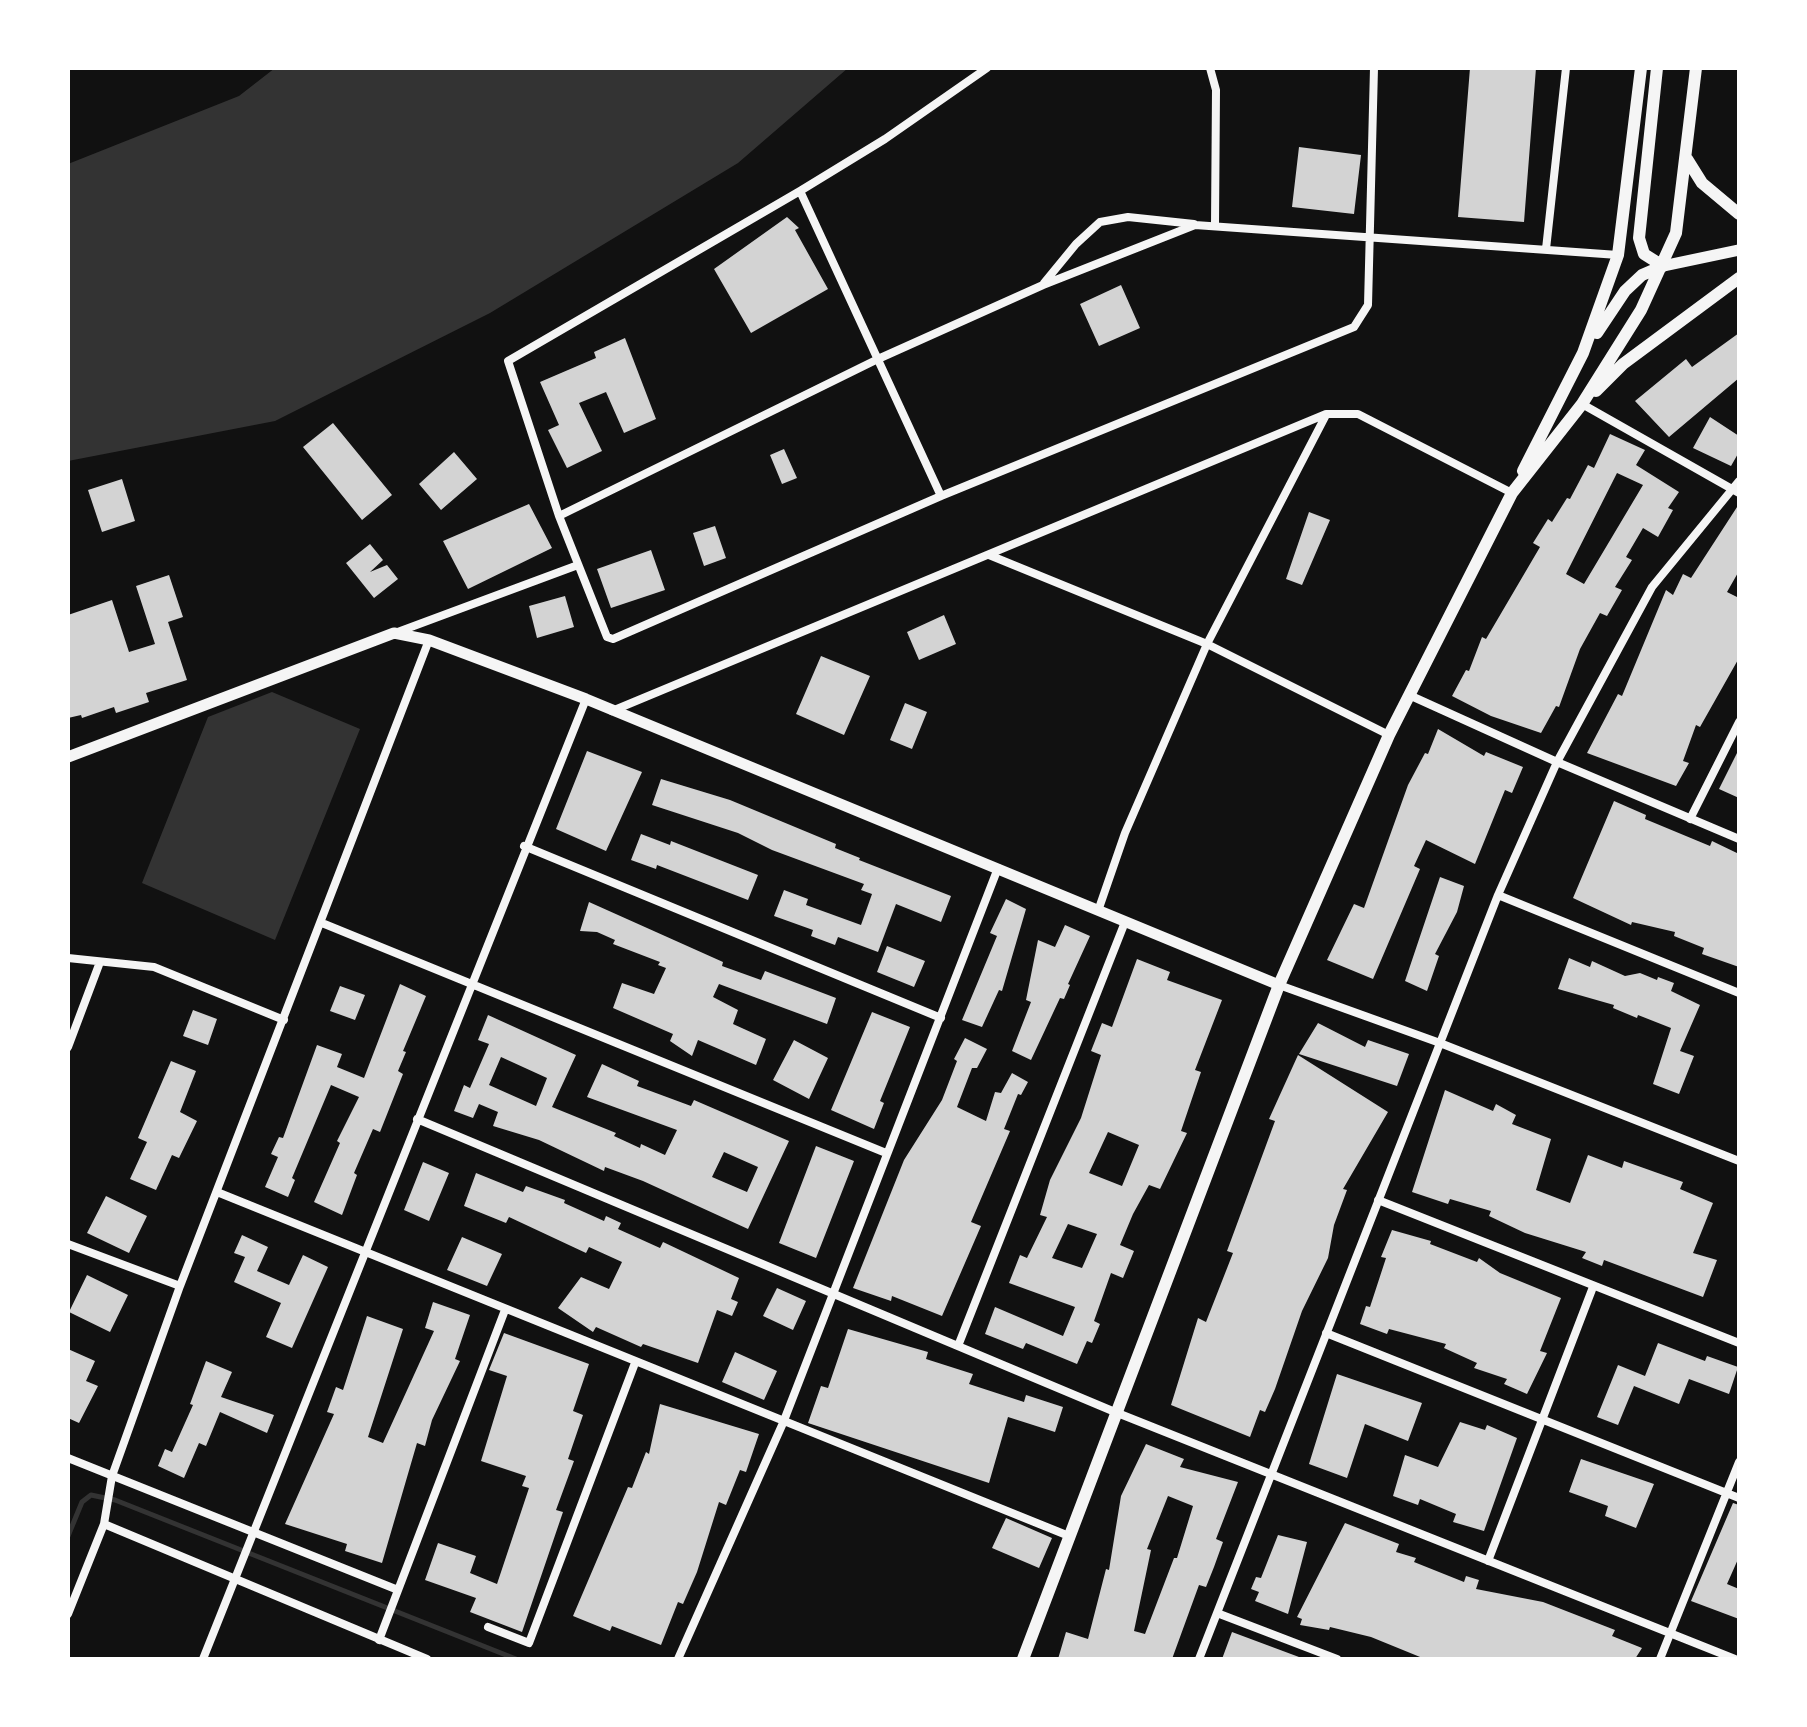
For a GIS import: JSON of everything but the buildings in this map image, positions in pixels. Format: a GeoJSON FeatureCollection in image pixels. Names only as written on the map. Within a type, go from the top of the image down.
{"type":"FeatureCollection","features":[{"type":"Feature","properties":{"kind":"main road"},"geometry":{"type":"LineString","coordinates":[[1583,353],[1618,255],[1641,68]]}},
{"type":"Feature","properties":{"kind":"main road"},"geometry":{"type":"LineString","coordinates":[[1657,68],[1639,238],[1644,254],[1663,266]]}},
{"type":"Feature","properties":{"kind":"main road"},"geometry":{"type":"LineString","coordinates":[[1512,493],[1582,404],[1641,310],[1663,266],[1676,233],[1696,68]]}},
{"type":"Feature","properties":{"kind":"main road"},"geometry":{"type":"LineString","coordinates":[[1687,159],[1702,183],[1739,214]]}},
{"type":"Feature","properties":{"kind":"main road"},"geometry":{"type":"LineString","coordinates":[[1023,1659],[1279,985],[1409,695],[1583,353],[1625,291],[1642,275],[1663,266],[1739,250]]}},
{"type":"Feature","properties":{"kind":"main road"},"geometry":{"type":"LineString","coordinates":[[1582,404],[1623,364],[1739,278]]}},
{"type":"Feature","properties":{"kind":"main road"},"geometry":{"type":"LineString","coordinates":[[68,757],[394,633],[429,640],[586,699],[1279,985]]}},
{"type":"Feature","properties":{"kind":"street"},"geometry":{"type":"LineString","coordinates":[[987,68],[885,139],[800,191],[508,361],[559,516],[603,633],[613,639],[941,496],[1354,327],[1368,305],[1374,68]]}},
{"type":"Feature","properties":{"kind":"street"},"geometry":{"type":"LineString","coordinates":[[1210,68],[1216,90],[1215,225]]}},
{"type":"Feature","properties":{"kind":"street"},"geometry":{"type":"LineString","coordinates":[[1546,249],[1566,68]]}},
{"type":"Feature","properties":{"kind":"street"},"geometry":{"type":"LineString","coordinates":[[800,191],[941,496]]}},
{"type":"Feature","properties":{"kind":"street"},"geometry":{"type":"LineString","coordinates":[[1043,285],[1076,244],[1100,222],[1128,217],[1195,225],[1618,255]]}},
{"type":"Feature","properties":{"kind":"street"},"geometry":{"type":"LineString","coordinates":[[559,516],[878,359],[1043,285],[1195,225]]}},
{"type":"Feature","properties":{"kind":"street"},"geometry":{"type":"LineString","coordinates":[[1582,404],[1739,493]]}},
{"type":"Feature","properties":{"kind":"street"},"geometry":{"type":"LineString","coordinates":[[612,711],[1326,414],[1358,414],[1512,493]]}},
{"type":"Feature","properties":{"kind":"street"},"geometry":{"type":"LineString","coordinates":[[1098,911],[1125,833],[1207,644],[1326,414]]}},
{"type":"Feature","properties":{"kind":"street"},"geometry":{"type":"LineString","coordinates":[[1199,1659],[1498,895],[1557,762],[1652,587],[1730,487],[1739,481]]}},
{"type":"Feature","properties":{"kind":"street"},"geometry":{"type":"LineString","coordinates":[[989,555],[1207,644],[1389,735]]}},
{"type":"Feature","properties":{"kind":"street"},"geometry":{"type":"LineString","coordinates":[[394,633],[578,565]]}},
{"type":"Feature","properties":{"kind":"street"},"geometry":{"type":"LineString","coordinates":[[68,1614],[104,1524],[112,1476],[180,1286],[429,640]]}},
{"type":"Feature","properties":{"kind":"street"},"geometry":{"type":"LineString","coordinates":[[1409,695],[1739,839]]}},
{"type":"Feature","properties":{"kind":"street"},"geometry":{"type":"LineString","coordinates":[[203,1659],[524,846],[586,699]]}},
{"type":"Feature","properties":{"kind":"street"},"geometry":{"type":"LineString","coordinates":[[1690,819],[1739,722]]}},
{"type":"Feature","properties":{"kind":"street"},"geometry":{"type":"LineString","coordinates":[[524,846],[941,1018]]}},
{"type":"Feature","properties":{"kind":"street"},"geometry":{"type":"LineString","coordinates":[[678,1659],[783,1423],[998,868]]}},
{"type":"Feature","properties":{"kind":"street"},"geometry":{"type":"LineString","coordinates":[[1498,895],[1739,993]]}},
{"type":"Feature","properties":{"kind":"street"},"geometry":{"type":"LineString","coordinates":[[958,1346],[1125,922]]}},
{"type":"Feature","properties":{"kind":"street"},"geometry":{"type":"LineString","coordinates":[[322,923],[886,1153]]}},
{"type":"Feature","properties":{"kind":"street"},"geometry":{"type":"LineString","coordinates":[[68,958],[154,967],[284,1020]]}},
{"type":"Feature","properties":{"kind":"street"},"geometry":{"type":"LineString","coordinates":[[68,1047],[100,962]]}},
{"type":"Feature","properties":{"kind":"street"},"geometry":{"type":"LineString","coordinates":[[1279,985],[1440,1043],[1739,1161]]}},
{"type":"Feature","properties":{"kind":"street"},"geometry":{"type":"LineString","coordinates":[[417,1119],[1115,1412],[1735,1659]]}},
{"type":"Feature","properties":{"kind":"street"},"geometry":{"type":"LineString","coordinates":[[217,1192],[1069,1536]]}},
{"type":"Feature","properties":{"kind":"street"},"geometry":{"type":"LineString","coordinates":[[1378,1200],[1739,1343]]}},
{"type":"Feature","properties":{"kind":"street"},"geometry":{"type":"LineString","coordinates":[[68,1244],[180,1286]]}},
{"type":"Feature","properties":{"kind":"street"},"geometry":{"type":"LineString","coordinates":[[1488,1561],[1593,1287]]}},
{"type":"Feature","properties":{"kind":"street"},"geometry":{"type":"LineString","coordinates":[[379,1640],[505,1310]]}},
{"type":"Feature","properties":{"kind":"street"},"geometry":{"type":"LineString","coordinates":[[1326,1333],[1739,1498]]}},
{"type":"Feature","properties":{"kind":"street"},"geometry":{"type":"LineString","coordinates":[[488,1627],[529,1643],[635,1363]]}},
{"type":"Feature","properties":{"kind":"street"},"geometry":{"type":"LineString","coordinates":[[68,1458],[398,1590]]}},
{"type":"Feature","properties":{"kind":"street"},"geometry":{"type":"LineString","coordinates":[[1660,1659],[1739,1462]]}},
{"type":"Feature","properties":{"kind":"street"},"geometry":{"type":"LineString","coordinates":[[104,1524],[427,1659]]}},
{"type":"Feature","properties":{"kind":"street"},"geometry":{"type":"LineString","coordinates":[[1217,1613],[1337,1659]]}},
{"type":"Feature","properties":{"kind":"shaded area"},"geometry":{"type":"Polygon","coordinates":[[[275,68],[848,68],[738,163],[490,313],[275,421],[68,461],[68,164],[239,96],[275,68]]]}},
{"type":"Feature","properties":{"kind":"shaded area"},"geometry":{"type":"Polygon","coordinates":[[[272,692],[360,729],[275,940],[142,883],[208,717],[272,692]]]}},
{"type":"Feature","properties":{"kind":"waterway"},"geometry":{"type":"LineString","coordinates":[[68,1536],[82,1502],[91,1495],[115,1500],[516,1659]]}}]}
